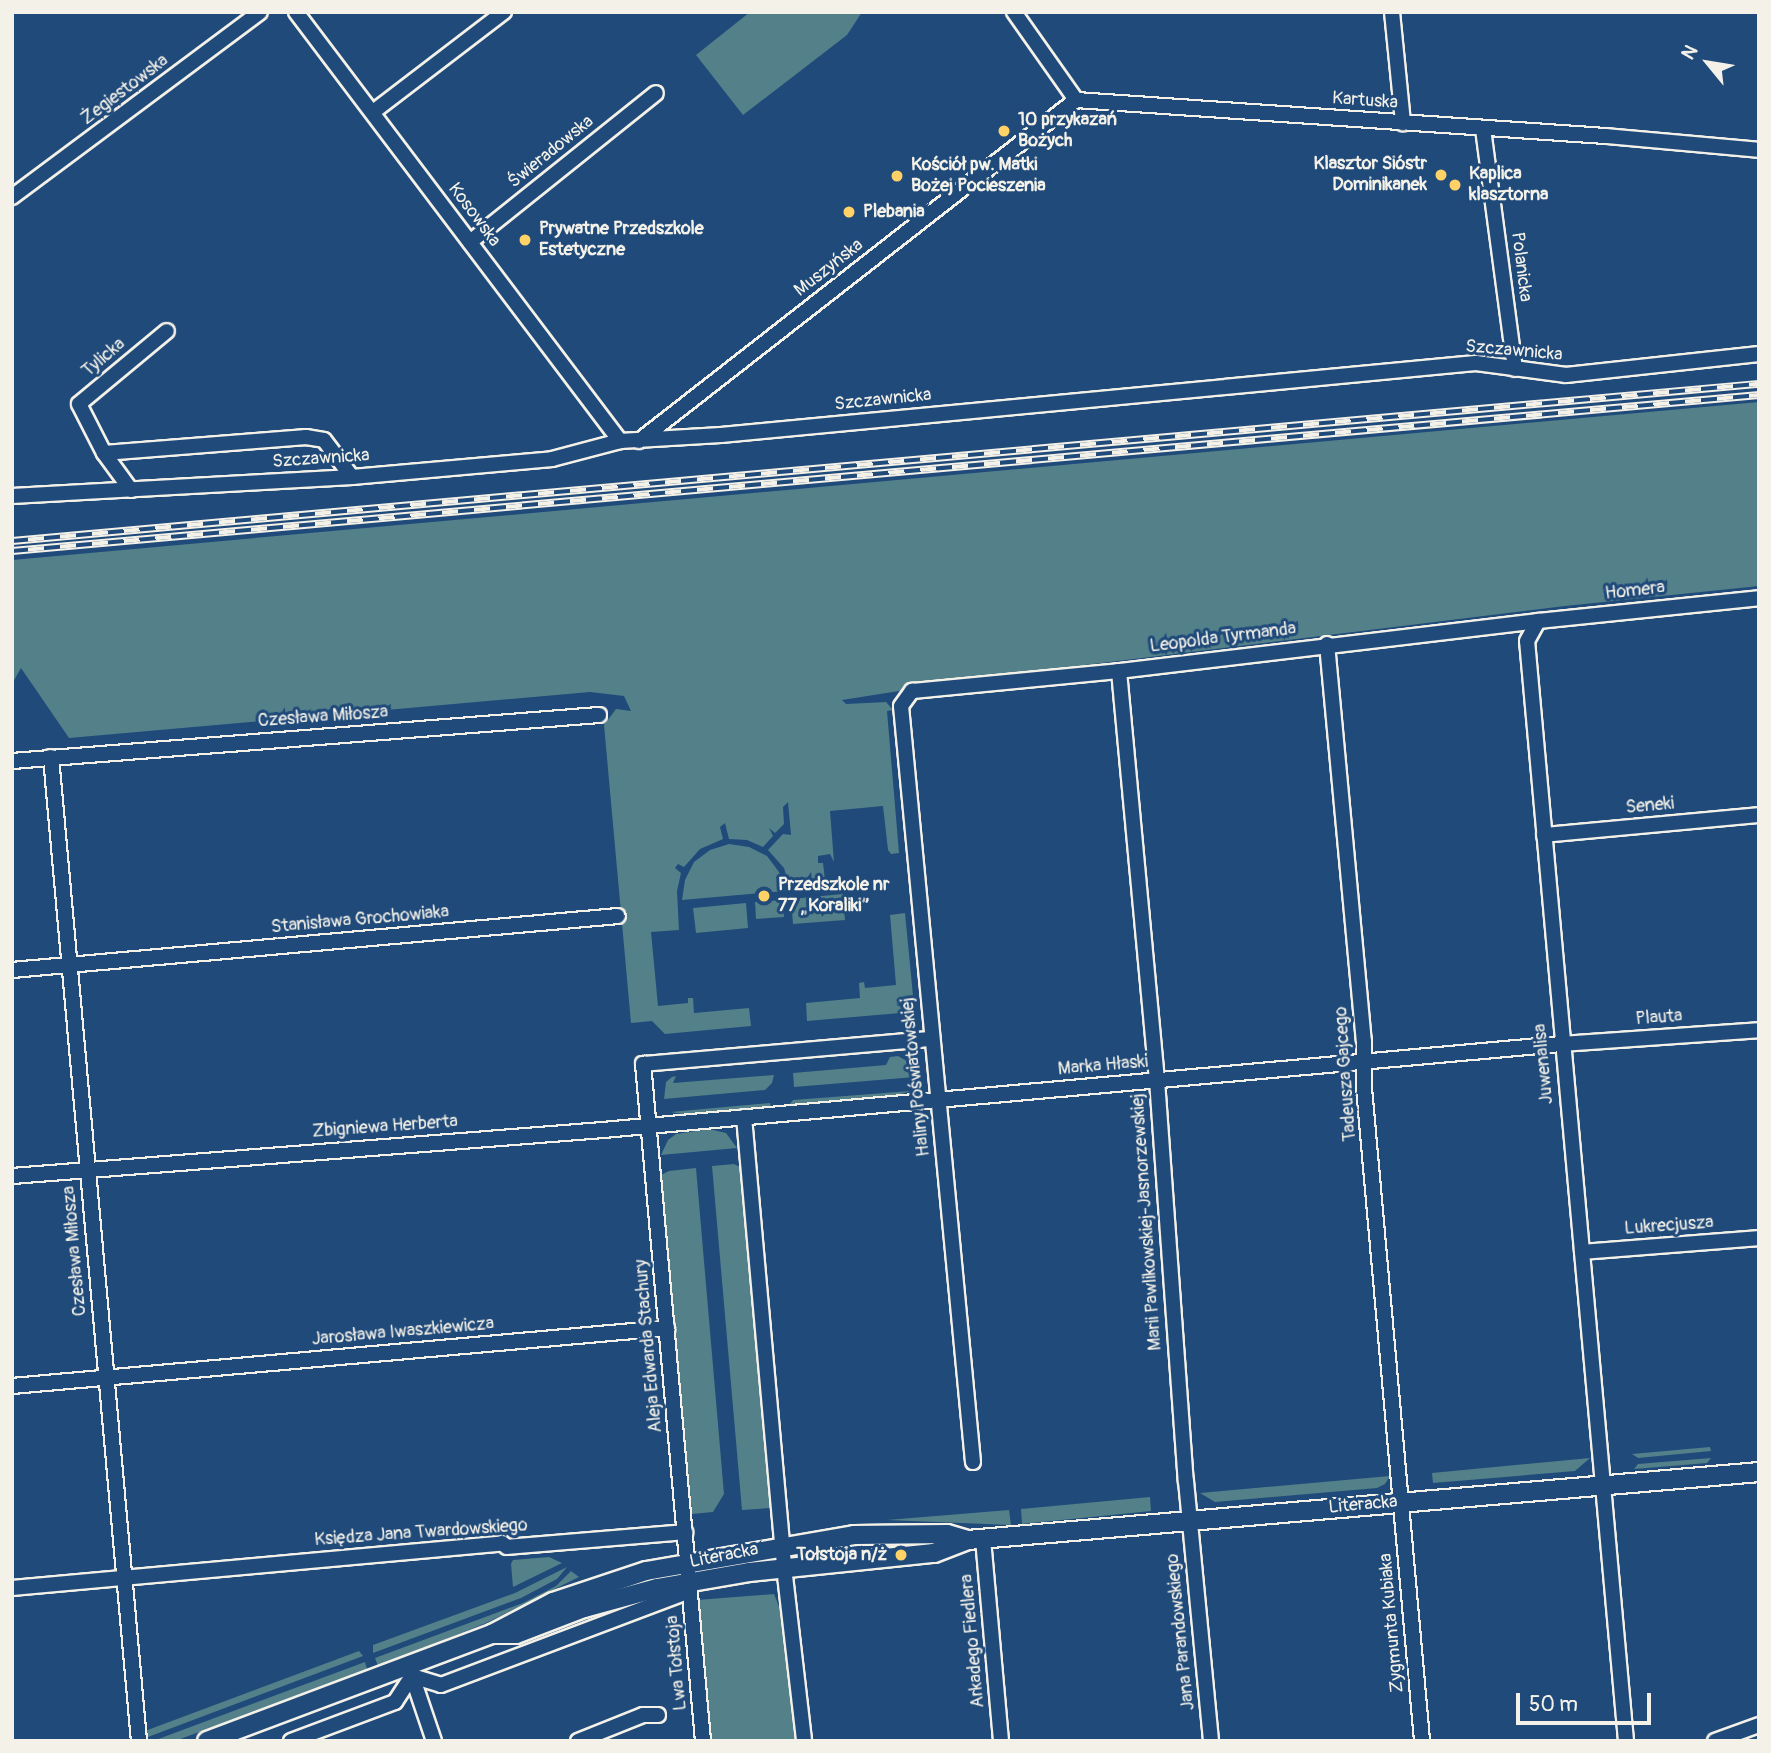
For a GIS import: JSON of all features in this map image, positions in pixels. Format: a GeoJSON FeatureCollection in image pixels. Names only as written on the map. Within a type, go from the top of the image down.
{"type":"FeatureCollection","features":[{"type":"Feature","properties":{"kind":"street","name":"Żegiestowska"},"geometry":{"type":"LineString","coordinates":[[12,197],[260,12]]}},
{"type":"Feature","properties":{"kind":"street","name":"Kosowska"},"geometry":{"type":"LineString","coordinates":[[296,12],[620,441]]}},
{"type":"Feature","properties":{"kind":"street"},"geometry":{"type":"LineString","coordinates":[[373,112],[504,12]]}},
{"type":"Feature","properties":{"kind":"street"},"geometry":{"type":"LineString","coordinates":[[1014,12],[1076,100]]}},
{"type":"Feature","properties":{"kind":"street"},"geometry":{"type":"LineString","coordinates":[[1392,12],[1403,123]]}},
{"type":"Feature","properties":{"kind":"street","name":"Świeradowska"},"geometry":{"type":"LineString","coordinates":[[470,242],[656,93]]}},
{"type":"Feature","properties":{"kind":"street","name":"Kartuska"},"geometry":{"type":"LineString","coordinates":[[1076,100],[1759,150]]}},
{"type":"Feature","properties":{"kind":"street","name":"Muszyńska"},"geometry":{"type":"LineString","coordinates":[[639,441],[1076,100]]}},
{"type":"Feature","properties":{"kind":"street","name":"Polanicka"},"geometry":{"type":"LineString","coordinates":[[1483,129],[1515,369]]}},
{"type":"Feature","properties":{"kind":"street","name":"Tylicka"},"geometry":{"type":"LineString","coordinates":[[131,491],[104,453],[79,404],[167,331]]}},
{"type":"Feature","properties":{"kind":"street","name":"Szczawnicka"},"geometry":{"type":"LineString","coordinates":[[12,496],[352,477],[552,459],[620,441],[1476,363],[1566,375],[1759,354]]}},
{"type":"Feature","properties":{"kind":"street"},"geometry":{"type":"LineString","coordinates":[[104,453],[306,437],[324,440],[352,477]]}},
{"type":"Feature","properties":{"kind":"street","name":"Homera"},"geometry":{"type":"LineString","coordinates":[[1538,621],[1759,598]]}},
{"type":"Feature","properties":{"kind":"street","name":"Juwenalisa"},"geometry":{"type":"LineString","coordinates":[[1538,621],[1527,641],[1626,1741]]}},
{"type":"Feature","properties":{"kind":"street","name":"Leopolda Tyrmanda"},"geometry":{"type":"LineString","coordinates":[[912,691],[1119,671],[1538,621]]}},
{"type":"Feature","properties":{"kind":"street","name":"Tadeusza Gajcego"},"geometry":{"type":"LineString","coordinates":[[1328,644],[1402,1501]]}},
{"type":"Feature","properties":{"kind":"street","name":"Marii Pawlikowskiej-Jasnorzewskiej"},"geometry":{"type":"LineString","coordinates":[[1119,671],[1157,1080],[1190,1520]]}},
{"type":"Feature","properties":{"kind":"street","name":"Haliny Poświatowskiej"},"geometry":{"type":"LineString","coordinates":[[912,691],[901,706],[973,1462]]}},
{"type":"Feature","properties":{"kind":"street","name":"Czesława Miłosza"},"geometry":{"type":"LineString","coordinates":[[12,761],[599,715]]}},
{"type":"Feature","properties":{"kind":"street","name":"Czesława Miłosza"},"geometry":{"type":"LineString","coordinates":[[51,757],[138,1741]]}},
{"type":"Feature","properties":{"kind":"street","name":"Seneki"},"geometry":{"type":"LineString","coordinates":[[1544,835],[1759,815]]}},
{"type":"Feature","properties":{"kind":"street","name":"Stanisława Grochowiaka"},"geometry":{"type":"LineString","coordinates":[[12,970],[618,916]]}},
{"type":"Feature","properties":{"kind":"street","name":"Plauta"},"geometry":{"type":"LineString","coordinates":[[1562,1044],[1759,1030]]}},
{"type":"Feature","properties":{"kind":"street","name":"Aleja Edwarda Stachury"},"geometry":{"type":"LineString","coordinates":[[688,1563],[643,1064],[931,1040]]}},
{"type":"Feature","properties":{"kind":"street","name":"Marka Hłaski"},"geometry":{"type":"LineString","coordinates":[[649,1126],[1364,1064],[1562,1044]]}},
{"type":"Feature","properties":{"kind":"street"},"geometry":{"type":"LineString","coordinates":[[744,1117],[784,1567],[804,1741]]}},
{"type":"Feature","properties":{"kind":"street","name":"Zbigniewa Herberta"},"geometry":{"type":"LineString","coordinates":[[12,1176],[649,1126]]}},
{"type":"Feature","properties":{"kind":"street","name":"Lukrecjusza"},"geometry":{"type":"LineString","coordinates":[[1582,1252],[1759,1238]]}},
{"type":"Feature","properties":{"kind":"street","name":"Jarosława Iwaszkiewicza"},"geometry":{"type":"LineString","coordinates":[[12,1386],[667,1328]]}},
{"type":"Feature","properties":{"kind":"street","name":"Literacka"},"geometry":{"type":"LineString","coordinates":[[492,1634],[516,1634],[584,1608],[645,1591],[689,1587],[784,1567],[934,1553],[976,1539],[1759,1472]]}},
{"type":"Feature","properties":{"kind":"street","name":"Zygmunta Kubiaka"},"geometry":{"type":"LineString","coordinates":[[1402,1501],[1422,1741]]}},
{"type":"Feature","properties":{"kind":"street","name":"Jana Parandowskiego"},"geometry":{"type":"LineString","coordinates":[[1190,1520],[1211,1741]]}},
{"type":"Feature","properties":{"kind":"street","name":"Księdza Jana Twardowskiego"},"geometry":{"type":"LineString","coordinates":[[12,1588],[502,1543],[507,1546],[685,1532]]}},
{"type":"Feature","properties":{"kind":"street","name":"Literacka"},"geometry":{"type":"LineString","coordinates":[[207,1741],[410,1671],[492,1634],[552,1602],[608,1581],[782,1545],[888,1533],[947,1534],[976,1539]]}},
{"type":"Feature","properties":{"kind":"street","name":"Arkadego Fiedlera"},"geometry":{"type":"LineString","coordinates":[[976,1539],[1001,1741]]}},
{"type":"Feature","properties":{"kind":"street","name":"Lwa Tołstoja"},"geometry":{"type":"LineString","coordinates":[[688,1563],[703,1741]]}},
{"type":"Feature","properties":{"kind":"street"},"geometry":{"type":"LineString","coordinates":[[410,1671],[441,1685],[689,1587]]}},
{"type":"Feature","properties":{"kind":"street"},"geometry":{"type":"LineString","coordinates":[[292,1741],[395,1702],[410,1671]]}},
{"type":"Feature","properties":{"kind":"street"},"geometry":{"type":"LineString","coordinates":[[410,1671],[434,1741]]}},
{"type":"Feature","properties":{"kind":"street"},"geometry":{"type":"LineString","coordinates":[[578,1741],[643,1715],[658,1715]]}},
{"type":"Feature","properties":{"kind":"street"},"geometry":{"type":"LineString","coordinates":[[1715,1741],[1759,1725]]}},
{"type":"Feature","properties":{"kind":"green space"},"geometry":{"type":"Polygon","coordinates":[[[750,12],[862,12],[847,35],[743,115],[696,55],[750,12]]]}},
{"type":"Feature","properties":{"kind":"green space"},"geometry":{"type":"Polygon","coordinates":[[[1759,402],[1759,586],[1565,606],[988,677],[842,700],[846,704],[886,702],[893,710],[887,711],[899,853],[891,854],[888,850],[883,806],[830,811],[834,862],[830,854],[818,856],[818,863],[823,863],[826,889],[791,892],[784,868],[768,850],[783,834],[791,835],[788,802],[783,807],[784,824],[775,833],[769,828],[773,836],[763,847],[747,840],[729,839],[725,823],[720,827],[723,839],[700,849],[684,867],[678,864],[675,868],[681,873],[677,891],[679,930],[651,932],[658,1006],[688,1003],[688,998],[693,998],[694,1013],[749,1008],[751,1026],[665,1034],[652,1021],[631,1023],[604,725],[616,709],[631,711],[624,696],[590,692],[69,738],[21,668],[12,684],[12,560],[1759,402]]]}},
{"type":"Feature","properties":{"kind":"green space"},"geometry":{"type":"Polygon","coordinates":[[[729,844],[749,847],[767,856],[779,872],[785,891],[682,900],[685,880],[694,862],[710,850],[729,844]]]}},
{"type":"Feature","properties":{"kind":"green space"},"geometry":{"type":"Polygon","coordinates":[[[843,894],[845,920],[793,924],[791,899],[843,894]]]}},
{"type":"Feature","properties":{"kind":"green space"},"geometry":{"type":"Polygon","coordinates":[[[782,900],[784,917],[756,919],[755,902],[782,900]]]}},
{"type":"Feature","properties":{"kind":"green space"},"geometry":{"type":"Polygon","coordinates":[[[746,903],[748,928],[696,933],[693,908],[746,903]]]}},
{"type":"Feature","properties":{"kind":"green space"},"geometry":{"type":"Polygon","coordinates":[[[905,913],[914,1006],[912,1012],[807,1021],[806,1003],[860,998],[859,983],[864,982],[865,988],[896,985],[890,915],[905,913]]]}},
{"type":"Feature","properties":{"kind":"green space"},"geometry":{"type":"Polygon","coordinates":[[[898,1056],[914,1065],[915,1077],[794,1087],[793,1073],[886,1065],[890,1057],[898,1056]]]}},
{"type":"Feature","properties":{"kind":"green space"},"geometry":{"type":"Polygon","coordinates":[[[774,1075],[772,1083],[765,1090],[664,1099],[666,1082],[676,1076],[673,1083],[774,1075]]]}},
{"type":"Feature","properties":{"kind":"green space"},"geometry":{"type":"Polygon","coordinates":[[[911,1091],[898,1095],[789,1105],[793,1100],[911,1091]]]}},
{"type":"Feature","properties":{"kind":"green space"},"geometry":{"type":"Polygon","coordinates":[[[770,1103],[771,1107],[682,1114],[671,1112],[770,1103]]]}},
{"type":"Feature","properties":{"kind":"green space"},"geometry":{"type":"Polygon","coordinates":[[[709,1129],[726,1133],[737,1148],[661,1155],[668,1140],[676,1134],[709,1129]]]}},
{"type":"Feature","properties":{"kind":"green space"},"geometry":{"type":"Polygon","coordinates":[[[734,1164],[740,1167],[770,1508],[742,1510],[712,1166],[734,1164]]]}},
{"type":"Feature","properties":{"kind":"green space"},"geometry":{"type":"Polygon","coordinates":[[[696,1168],[724,1494],[713,1512],[692,1514],[661,1175],[669,1171],[696,1168]]]}},
{"type":"Feature","properties":{"kind":"green space"},"geometry":{"type":"Polygon","coordinates":[[[1710,1447],[1711,1451],[1638,1458],[1632,1454],[1710,1447]]]}},
{"type":"Feature","properties":{"kind":"green space"},"geometry":{"type":"Polygon","coordinates":[[[1590,1458],[1575,1471],[1433,1483],[1432,1473],[1590,1458]]]}},
{"type":"Feature","properties":{"kind":"green space"},"geometry":{"type":"Polygon","coordinates":[[[1711,1458],[1707,1463],[1634,1469],[1638,1464],[1711,1458]]]}},
{"type":"Feature","properties":{"kind":"green space"},"geometry":{"type":"Polygon","coordinates":[[[1390,1476],[1385,1484],[1377,1488],[1215,1502],[1200,1493],[1390,1476]]]}},
{"type":"Feature","properties":{"kind":"green space"},"geometry":{"type":"Polygon","coordinates":[[[1150,1497],[1151,1511],[1022,1524],[1021,1509],[1150,1497]]]}},
{"type":"Feature","properties":{"kind":"green space"},"geometry":{"type":"Polygon","coordinates":[[[1009,1510],[1011,1525],[887,1520],[1009,1510]]]}},
{"type":"Feature","properties":{"kind":"green space"},"geometry":{"type":"Polygon","coordinates":[[[549,1557],[562,1563],[513,1587],[513,1560],[549,1557]]]}},
{"type":"Feature","properties":{"kind":"green space"},"geometry":{"type":"Polygon","coordinates":[[[567,1567],[557,1579],[521,1598],[373,1653],[373,1645],[515,1593],[567,1567]]]}},
{"type":"Feature","properties":{"kind":"green space"},"geometry":{"type":"Polygon","coordinates":[[[571,1571],[579,1577],[486,1623],[378,1666],[375,1658],[523,1603],[556,1586],[571,1571]]]}},
{"type":"Feature","properties":{"kind":"green space"},"geometry":{"type":"Polygon","coordinates":[[[774,1594],[783,1617],[798,1741],[711,1741],[697,1600],[774,1594]]]}},
{"type":"Feature","properties":{"kind":"green space"},"geometry":{"type":"Polygon","coordinates":[[[359,1651],[363,1656],[148,1737],[146,1734],[145,1731],[359,1651]]]}},
{"type":"Feature","properties":{"kind":"green space"},"geometry":{"type":"Polygon","coordinates":[[[365,1662],[367,1669],[175,1741],[153,1741],[365,1662]]]}},
{"type":"Feature","properties":{"kind":"railway"},"geometry":{"type":"LineString","coordinates":[[12,541],[1759,384]]}},
{"type":"Feature","properties":{"kind":"railway"},"geometry":{"type":"LineString","coordinates":[[12,551],[1759,395]]}},
{"type":"Feature","properties":{"kind":"place","name":"10 przykazań Bożych"},"geometry":{"type":"Point","coordinates":[1004,131]}},
{"type":"Feature","properties":{"kind":"place","name":"Klasztor Sióstr Dominikanek"},"geometry":{"type":"Point","coordinates":[1441,175]}},
{"type":"Feature","properties":{"kind":"place","name":"Kościół pw. Matki Bożej Pocieszenia"},"geometry":{"type":"Point","coordinates":[897,176]}},
{"type":"Feature","properties":{"kind":"place","name":"Kaplica klasztorna"},"geometry":{"type":"Point","coordinates":[1455,185]}},
{"type":"Feature","properties":{"kind":"place","name":"Plebania"},"geometry":{"type":"Point","coordinates":[849,212]}},
{"type":"Feature","properties":{"kind":"place","name":"Prywatne Przedszkole Estetyczne"},"geometry":{"type":"Point","coordinates":[525,240]}},
{"type":"Feature","properties":{"kind":"place","name":"Przedszkole nr 77 „Koraliki”"},"geometry":{"type":"Point","coordinates":[764,896]}},
{"type":"Feature","properties":{"kind":"place","name":"Tołstoja n/ż"},"geometry":{"type":"Point","coordinates":[901,1555]}}]}
